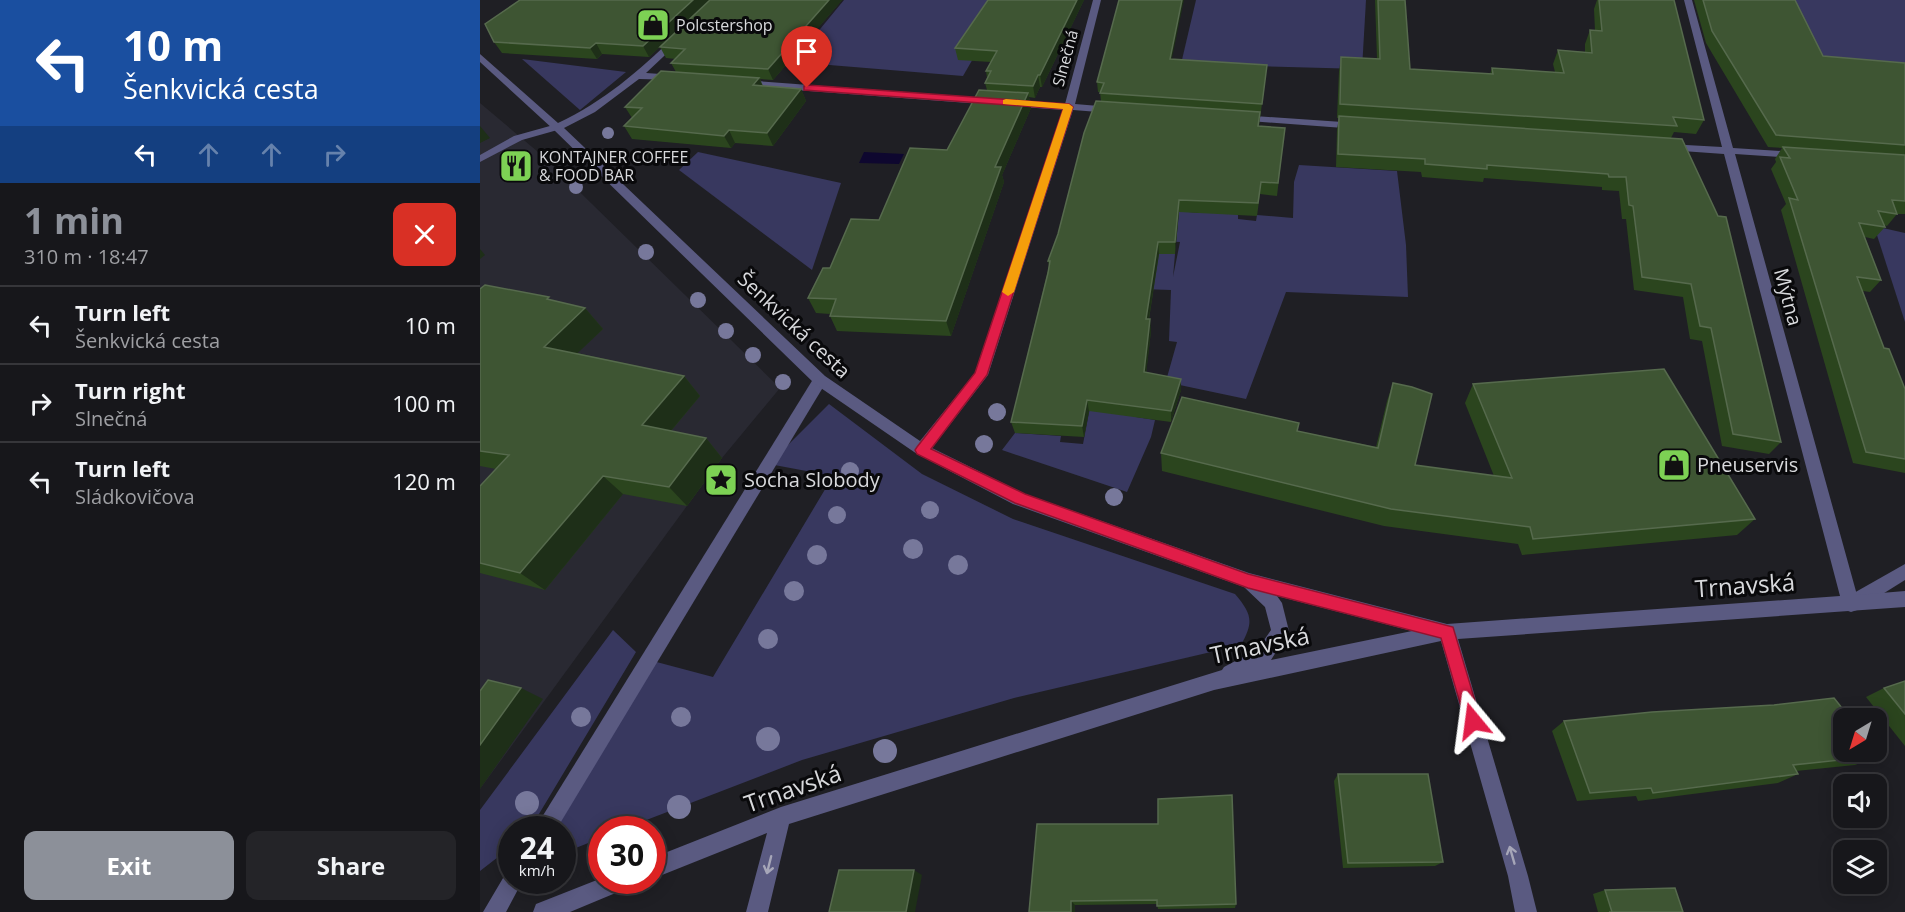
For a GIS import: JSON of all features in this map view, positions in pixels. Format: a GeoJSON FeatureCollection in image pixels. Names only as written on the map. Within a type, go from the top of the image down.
{"type":"FeatureCollection","features":[{"type":"Feature","properties":{"kind":"street","name":"Slnečná"},"geometry":{"type":"LineString","coordinates":[[922,450],[981,375],[1069,107],[1097,0]]}},
{"type":"Feature","properties":{"kind":"street","name":"Mýtna"},"geometry":{"type":"LineString","coordinates":[[1688,0],[1851,604]]}},
{"type":"Feature","properties":{"kind":"street"},"geometry":{"type":"LineString","coordinates":[[480,159],[518,138],[577,119],[604,103],[639,76],[686,30]]}},
{"type":"Feature","properties":{"kind":"street","name":"Šenkvická cesta"},"geometry":{"type":"LineString","coordinates":[[482,61],[557,126],[820,380],[922,450],[1020,499],[1248,581],[1447,632]]}},
{"type":"Feature","properties":{"kind":"street"},"geometry":{"type":"LineString","coordinates":[[639,76],[688,79]]}},
{"type":"Feature","properties":{"kind":"street"},"geometry":{"type":"LineString","coordinates":[[735,83],[1128,111]]}},
{"type":"Feature","properties":{"kind":"street"},"geometry":{"type":"LineString","coordinates":[[1223,117],[1365,127]]}},
{"type":"Feature","properties":{"kind":"street"},"geometry":{"type":"LineString","coordinates":[[1662,147],[1804,156]]}},
{"type":"Feature","properties":{"kind":"street"},"geometry":{"type":"LineString","coordinates":[[553,816],[820,380]]}},
{"type":"Feature","properties":{"kind":"street"},"geometry":{"type":"LineString","coordinates":[[1851,604],[1905,571]]}},
{"type":"Feature","properties":{"kind":"street"},"geometry":{"type":"LineString","coordinates":[[1214,681],[1264,655],[1280,631],[1273,603],[1248,581]]}},
{"type":"Feature","properties":{"kind":"street","name":"Trnavská"},"geometry":{"type":"LineString","coordinates":[[666,863],[781,817],[1214,681],[1447,632],[1905,599]]}},
{"type":"Feature","properties":{"kind":"street"},"geometry":{"type":"LineString","coordinates":[[1447,632],[1515,866],[1526,912]]}},
{"type":"Feature","properties":{"kind":"street"},"geometry":{"type":"LineString","coordinates":[[757,912],[781,817]]}},
{"type":"Feature","properties":{"kind":"street"},"geometry":{"type":"LineString","coordinates":[[494,912],[505,894]]}},
{"type":"Feature","properties":{"kind":"street"},"geometry":{"type":"LineString","coordinates":[[544,912],[588,894]]}},
{"type":"Feature","properties":{"kind":"shaded area"},"geometry":{"type":"Polygon","coordinates":[[[844,0],[1007,0],[963,76],[793,62],[844,0]]]}},
{"type":"Feature","properties":{"kind":"shaded area"},"geometry":{"type":"Polygon","coordinates":[[[1196,0],[1366,0],[1362,69],[1181,64],[1196,0]]]}},
{"type":"Feature","properties":{"kind":"shaded area"},"geometry":{"type":"Polygon","coordinates":[[[1770,0],[1905,0],[1905,110],[1807,97],[1770,0]]]}},
{"type":"Feature","properties":{"kind":"shaded area"},"geometry":{"type":"Polygon","coordinates":[[[522,59],[626,72],[580,110],[522,59]]]}},
{"type":"Feature","properties":{"kind":"shaded area"},"geometry":{"type":"Polygon","coordinates":[[[480,103],[544,157],[780,388],[722,458],[480,789],[480,103]]]}},
{"type":"Feature","properties":{"kind":"shaded area"},"geometry":{"type":"Polygon","coordinates":[[[698,152],[841,183],[812,270],[679,170],[698,152]]]}},
{"type":"Feature","properties":{"kind":"shaded area"},"geometry":{"type":"Polygon","coordinates":[[[864,152],[904,154],[899,164],[859,163],[864,152]]]}},
{"type":"Feature","properties":{"kind":"shaded area"},"geometry":{"type":"Polygon","coordinates":[[[1299,165],[1397,171],[1406,245],[1408,297],[1286,292],[1246,399],[1175,384],[1164,388],[1177,342],[1169,341],[1171,290],[1112,288],[1129,253],[1175,254],[1173,277],[1180,242],[1120,239],[1129,207],[1200,213],[1238,205],[1238,219],[1256,221],[1257,215],[1293,218],[1294,182],[1299,165]]]}},
{"type":"Feature","properties":{"kind":"shaded area"},"geometry":{"type":"Polygon","coordinates":[[[1874,226],[1905,233],[1905,322],[1874,226]]]}},
{"type":"Feature","properties":{"kind":"shaded area"},"geometry":{"type":"Polygon","coordinates":[[[1092,397],[1136,417],[1155,420],[1151,437],[1127,492],[1002,450],[1015,433],[1061,436],[1060,442],[1083,444],[1092,397]]]}},
{"type":"Feature","properties":{"kind":"shaded area"},"geometry":{"type":"Polygon","coordinates":[[[829,404],[922,474],[1013,519],[1235,594],[1248,613],[1248,630],[1241,645],[1014,698],[802,760],[657,816],[588,816],[588,843],[576,848],[576,816],[553,816],[649,660],[713,677],[833,476],[769,464],[829,404]]]}},
{"type":"Feature","properties":{"kind":"shaded area"},"geometry":{"type":"Polygon","coordinates":[[[613,630],[636,652],[538,816],[498,816],[498,857],[480,871],[480,810],[613,630]]]}},
{"type":"Feature","properties":{"kind":"building"},"geometry":{"type":"Polygon","coordinates":[[[520,0],[693,0],[643,46],[596,43],[590,48],[494,42],[485,24],[520,0]]]}},
{"type":"Feature","properties":{"kind":"building"},"geometry":{"type":"Polygon","coordinates":[[[710,0],[829,0],[768,69],[671,63],[685,49],[660,47],[710,0]]]}},
{"type":"Feature","properties":{"kind":"building"},"geometry":{"type":"Polygon","coordinates":[[[988,0],[1077,0],[1033,86],[985,83],[991,71],[986,71],[997,51],[955,48],[988,0]]]}},
{"type":"Feature","properties":{"kind":"building"},"geometry":{"type":"Polygon","coordinates":[[[1119,0],[1182,0],[1170,59],[1267,65],[1262,104],[1100,93],[1104,83],[1097,82],[1119,0]]]}},
{"type":"Feature","properties":{"kind":"building"},"geometry":{"type":"Polygon","coordinates":[[[1378,0],[1405,0],[1410,69],[1493,74],[1492,68],[1564,73],[1558,50],[1592,53],[1590,30],[1602,31],[1599,0],[1674,0],[1704,120],[1673,117],[1677,126],[1340,104],[1341,57],[1380,59],[1378,0]]]}},
{"type":"Feature","properties":{"kind":"building"},"geometry":{"type":"Polygon","coordinates":[[[1703,0],[1795,0],[1823,56],[1905,63],[1905,145],[1776,135],[1712,31],[1703,0]]]}},
{"type":"Feature","properties":{"kind":"building"},"geometry":{"type":"Polygon","coordinates":[[[661,71],[759,78],[753,85],[801,89],[767,133],[729,130],[724,136],[624,126],[642,108],[625,107],[661,71]]]}},
{"type":"Feature","properties":{"kind":"building"},"geometry":{"type":"Polygon","coordinates":[[[979,90],[1028,93],[995,167],[1001,167],[946,321],[830,316],[836,299],[808,298],[823,268],[830,268],[851,219],[879,220],[910,148],[947,150],[979,90]]]}},
{"type":"Feature","properties":{"kind":"building"},"geometry":{"type":"Polygon","coordinates":[[[1096,101],[1260,112],[1258,126],[1285,128],[1278,183],[1261,182],[1258,203],[1179,200],[1175,242],[1158,242],[1146,319],[1150,319],[1144,372],[1181,379],[1171,411],[1087,400],[1082,426],[1011,422],[1048,273],[1050,261],[1048,261],[1058,234],[1084,133],[1096,101]]]}},
{"type":"Feature","properties":{"kind":"building"},"geometry":{"type":"Polygon","coordinates":[[[1339,116],[1682,139],[1718,216],[1726,217],[1781,442],[1733,434],[1711,328],[1700,326],[1691,284],[1642,277],[1633,206],[1629,205],[1626,177],[1487,165],[1487,169],[1425,164],[1425,159],[1338,154],[1339,116]]]}},
{"type":"Feature","properties":{"kind":"building"},"geometry":{"type":"Polygon","coordinates":[[[1783,147],[1905,155],[1905,201],[1892,200],[1897,214],[1878,211],[1885,227],[1859,223],[1881,280],[1857,277],[1884,348],[1889,349],[1905,389],[1905,459],[1866,452],[1789,198],[1798,200],[1780,157],[1790,158],[1783,147]]]}},
{"type":"Feature","properties":{"kind":"building"},"geometry":{"type":"Polygon","coordinates":[[[485,285],[549,297],[547,299],[585,308],[544,347],[684,376],[642,425],[706,438],[669,487],[603,476],[520,573],[480,563],[480,486],[509,455],[480,451],[480,289],[485,285]]]}},
{"type":"Feature","properties":{"kind":"building"},"geometry":{"type":"Polygon","coordinates":[[[1664,369],[1755,519],[1533,539],[1530,527],[1391,509],[1161,453],[1182,397],[1299,423],[1297,431],[1378,448],[1393,383],[1432,394],[1415,465],[1512,478],[1473,384],[1664,369]]]}},
{"type":"Feature","properties":{"kind":"building"},"geometry":{"type":"Polygon","coordinates":[[[488,680],[521,688],[480,745],[480,691],[488,680]]]}},
{"type":"Feature","properties":{"kind":"building"},"geometry":{"type":"Polygon","coordinates":[[[1905,681],[1905,714],[1884,688],[1905,681]]]}},
{"type":"Feature","properties":{"kind":"building"},"geometry":{"type":"Polygon","coordinates":[[[1834,698],[1842,708],[1833,708],[1833,761],[1793,765],[1798,774],[1653,793],[1651,788],[1590,793],[1564,721],[1652,712],[1774,705],[1834,698]]]}},
{"type":"Feature","properties":{"kind":"building"},"geometry":{"type":"Polygon","coordinates":[[[1338,774],[1428,774],[1443,862],[1348,863],[1338,774]]]}},
{"type":"Feature","properties":{"kind":"building"},"geometry":{"type":"Polygon","coordinates":[[[1232,795],[1236,904],[1157,906],[1157,900],[1071,901],[1071,912],[1029,912],[1037,824],[1158,824],[1158,799],[1232,795]]]}},
{"type":"Feature","properties":{"kind":"building"},"geometry":{"type":"Polygon","coordinates":[[[839,870],[914,870],[906,912],[829,912],[839,870]]]}},
{"type":"Feature","properties":{"kind":"building"},"geometry":{"type":"Polygon","coordinates":[[[1675,888],[1683,912],[1612,912],[1605,890],[1675,888]]]}},
{"type":"Feature","properties":{"kind":"slow traffic"},"geometry":{"type":"LineString","coordinates":[[1006,102],[1069,107],[1008,292]]}},
{"type":"Feature","properties":{"kind":"place","name":"Polcstershop"},"geometry":{"type":"Point","coordinates":[653,25]}},
{"type":"Feature","properties":{"kind":"place","name":"KONTAJNER COFFEE & FOOD BAR"},"geometry":{"type":"Point","coordinates":[516,166]}},
{"type":"Feature","properties":{"kind":"place","name":"Pneuservis"},"geometry":{"type":"Point","coordinates":[1674,465]}},
{"type":"Feature","properties":{"kind":"place","name":"Socha Slobody"},"geometry":{"type":"Point","coordinates":[721,480]}},
{"type":"Feature","properties":{"kind":"route"},"geometry":{"type":"LineString","coordinates":[[807,88],[1069,107],[981,375],[922,450],[1020,499],[1248,581],[1447,632],[1473,721]]}}]}
